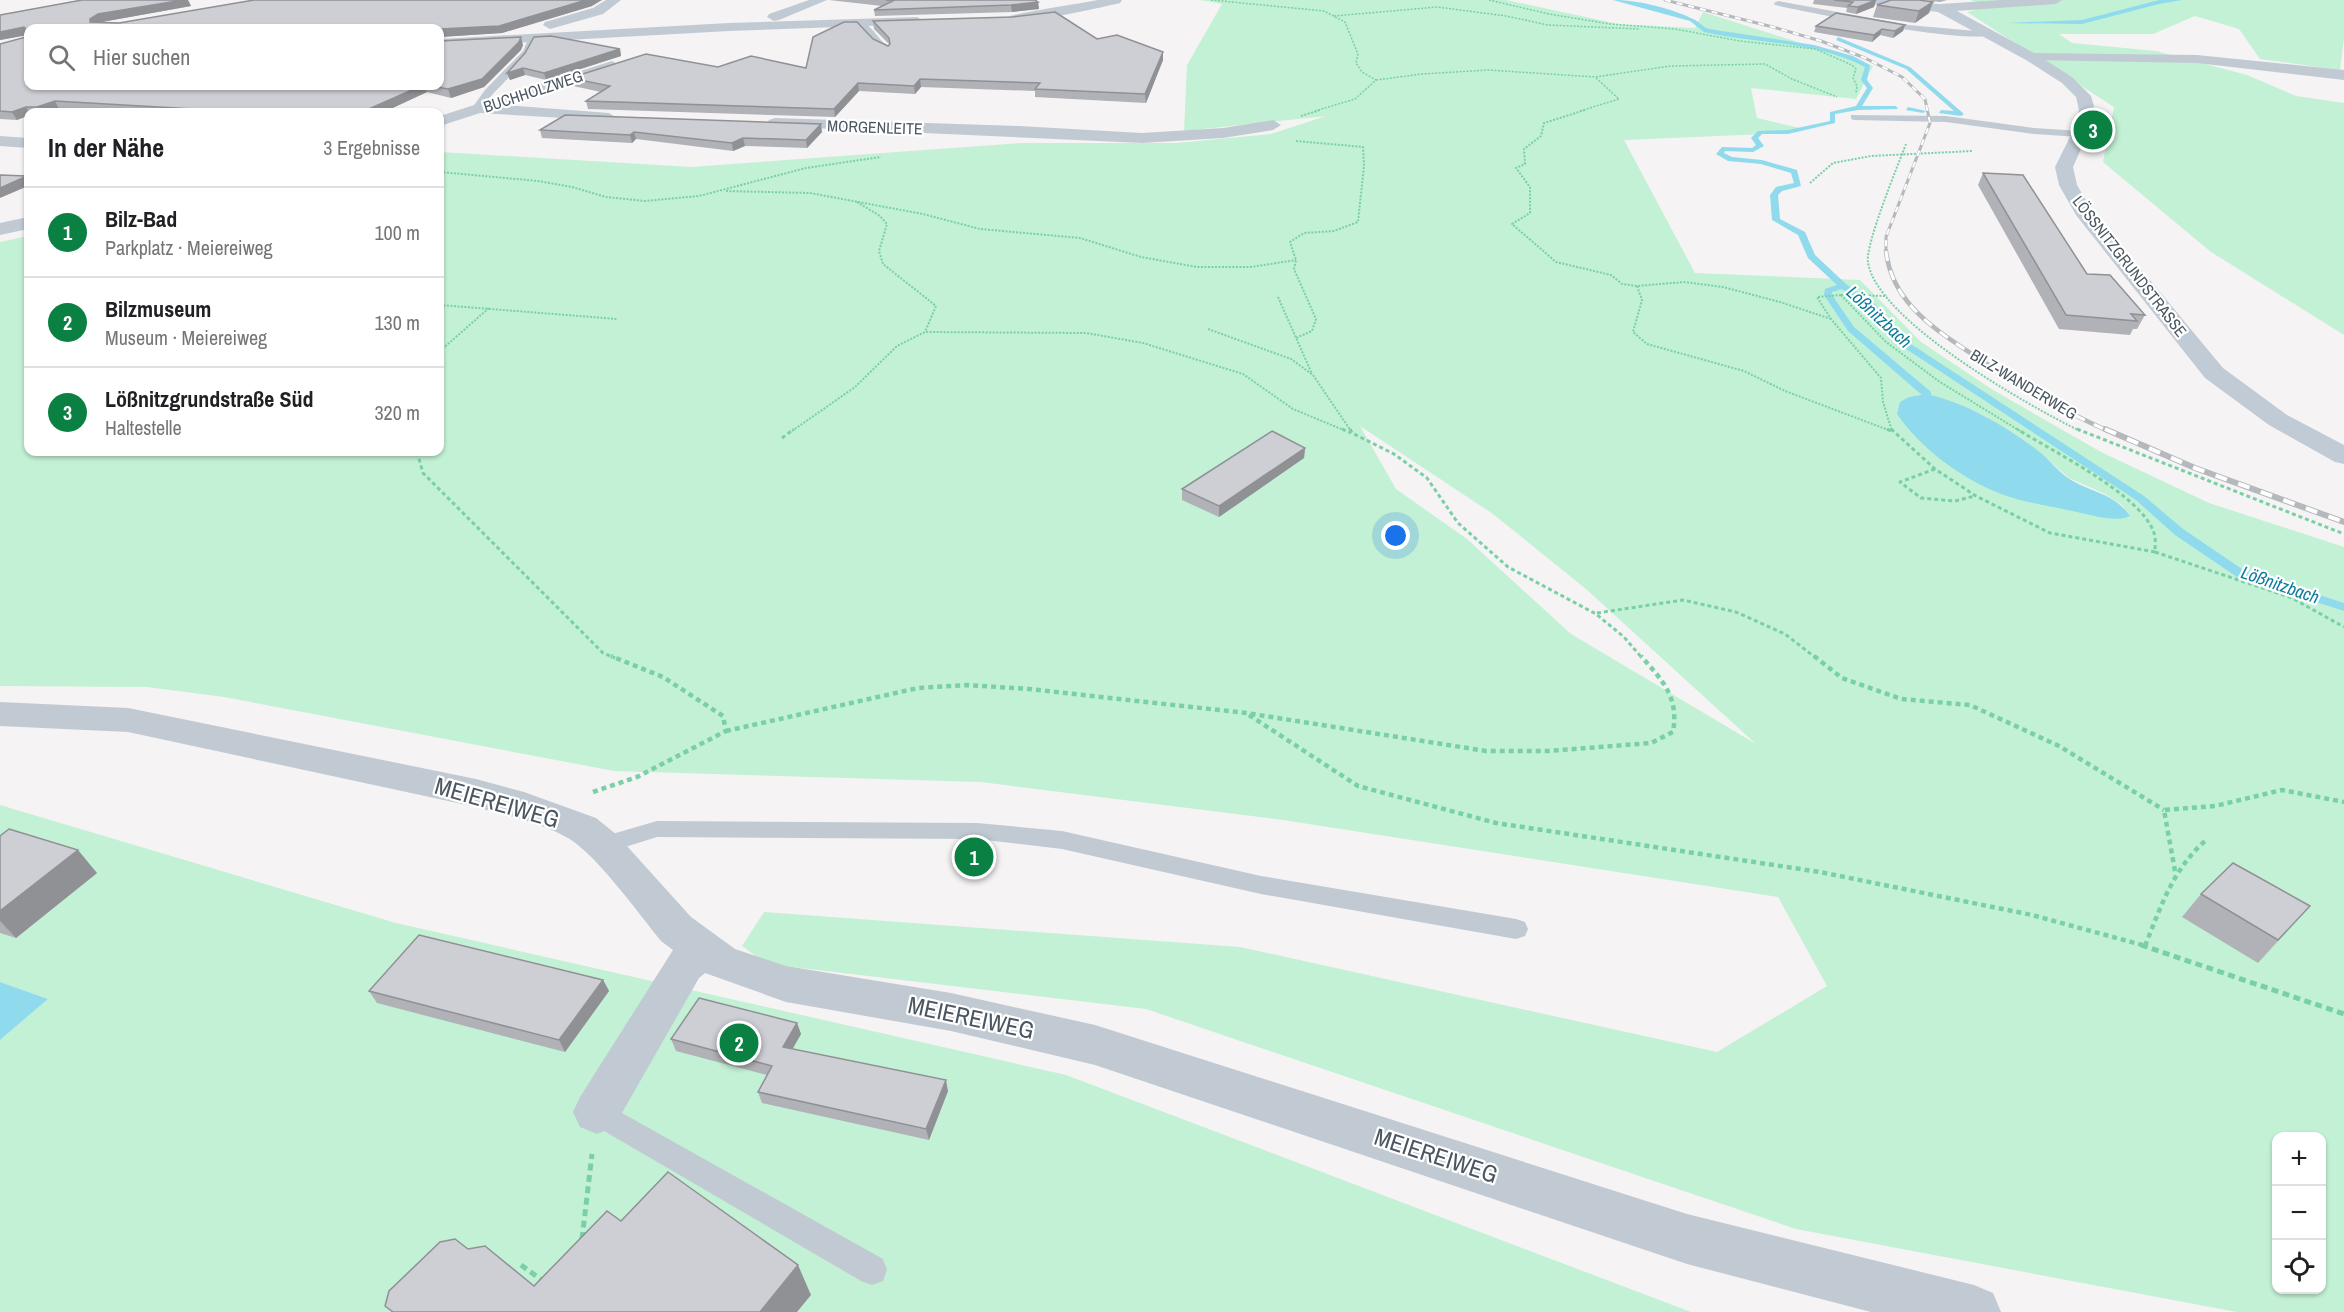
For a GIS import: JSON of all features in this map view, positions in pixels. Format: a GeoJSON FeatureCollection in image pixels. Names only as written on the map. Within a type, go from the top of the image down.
{"type":"FeatureCollection","features":[{"type":"Feature","properties":{"kind":"street"},"geometry":{"type":"LineString","coordinates":[[532,39],[543,27],[598,11],[615,0]]}},
{"type":"Feature","properties":{"kind":"street"},"geometry":{"type":"LineString","coordinates":[[675,46],[821,0]]}},
{"type":"Feature","properties":{"kind":"street"},"geometry":{"type":"LineString","coordinates":[[1000,19],[1055,13],[1116,0]]}},
{"type":"Feature","properties":{"kind":"street","name":"LÖSSNITZGRUNDSTRASSE"},"geometry":{"type":"LineString","coordinates":[[1871,0],[1941,9],[2031,57],[2067,80],[2084,96],[2087,110],[2080,134],[2064,167],[2068,185],[2083,211],[2214,373],[2242,396],[2278,420],[2344,456]]}},
{"type":"Feature","properties":{"kind":"street"},"geometry":{"type":"LineString","coordinates":[[1941,9],[2056,0]]}},
{"type":"Feature","properties":{"kind":"street"},"geometry":{"type":"LineString","coordinates":[[444,43],[733,27],[930,21]]}},
{"type":"Feature","properties":{"kind":"street"},"geometry":{"type":"LineString","coordinates":[[2031,57],[2197,59],[2344,75]]}},
{"type":"Feature","properties":{"kind":"street","name":"BUCHHOLZWEG"},"geometry":{"type":"LineString","coordinates":[[444,120],[631,60]]}},
{"type":"Feature","properties":{"kind":"street"},"geometry":{"type":"LineString","coordinates":[[477,108],[627,118]]}},
{"type":"Feature","properties":{"kind":"street","name":"MORGENLEITE"},"geometry":{"type":"LineString","coordinates":[[758,123],[1020,131],[1142,138],[1171,138],[1273,125]]}},
{"type":"Feature","properties":{"kind":"street"},"geometry":{"type":"LineString","coordinates":[[0,141],[24,143]]}},
{"type":"Feature","properties":{"kind":"street"},"geometry":{"type":"LineString","coordinates":[[0,229],[24,224]]}},
{"type":"Feature","properties":{"kind":"street","name":"MEIEREIWEG"},"geometry":{"type":"LineString","coordinates":[[0,714],[128,720],[476,793],[524,806],[582,828],[603,845],[676,929],[720,961],[786,984],[951,1012],[1095,1045],[1687,1239],[1974,1312]]}},
{"type":"Feature","properties":{"kind":"street"},"geometry":{"type":"LineString","coordinates":[[597,1112],[684,966],[702,949]]}},
{"type":"Feature","properties":{"kind":"lane"},"geometry":{"type":"LineString","coordinates":[[1778,3],[1901,27],[1988,34]]}},
{"type":"Feature","properties":{"kind":"lane"},"geometry":{"type":"LineString","coordinates":[[1857,19],[1864,14],[1894,3]]}},
{"type":"Feature","properties":{"kind":"lane"},"geometry":{"type":"LineString","coordinates":[[860,23],[867,28],[873,40],[886,49]]}},
{"type":"Feature","properties":{"kind":"lane"},"geometry":{"type":"LineString","coordinates":[[477,108],[488,92],[527,52],[532,39]]}},
{"type":"Feature","properties":{"kind":"lane"},"geometry":{"type":"LineString","coordinates":[[1854,117],[1946,119],[2034,131],[2080,134]]}},
{"type":"Feature","properties":{"kind":"lane"},"geometry":{"type":"LineString","coordinates":[[603,845],[657,829],[977,831],[1062,840],[1261,885],[1516,928]]}},
{"type":"Feature","properties":{"kind":"lane"},"geometry":{"type":"LineString","coordinates":[[597,1112],[872,1270]]}},
{"type":"Feature","properties":{"kind":"path"},"geometry":{"type":"LineString","coordinates":[[1211,0],[1324,11],[1346,22],[1358,54],[1356,63],[1362,72],[1376,80]]}},
{"type":"Feature","properties":{"kind":"path"},"geometry":{"type":"LineString","coordinates":[[1489,0],[1549,14],[1610,24],[1674,29],[1740,41],[1815,49],[1852,65],[1856,69],[1853,78],[1857,86],[1856,99]]}},
{"type":"Feature","properties":{"kind":"path"},"geometry":{"type":"LineString","coordinates":[[1334,16],[1437,7],[1506,16],[1548,25],[1674,29]]}},
{"type":"Feature","properties":{"kind":"path"},"geometry":{"type":"LineString","coordinates":[[1273,125],[1355,99],[1376,80],[1422,74],[1488,70],[1595,76],[1691,64],[1765,64],[1820,92],[1838,97]]}},
{"type":"Feature","properties":{"kind":"path"},"geometry":{"type":"LineString","coordinates":[[1595,76],[1607,90],[1620,99],[1544,123],[1541,136],[1524,150],[1525,164],[1516,168],[1530,187],[1530,213],[1512,225],[1556,261],[1611,275],[1622,284],[1637,286],[1684,282],[1723,287],[1780,302],[1831,319]]}},
{"type":"Feature","properties":{"kind":"path","name":"BILZ-WANDERWEG"},"geometry":{"type":"LineString","coordinates":[[1915,118],[1870,245],[1868,263],[1887,296],[1920,329],[1954,356],[2005,389],[2081,432],[2344,534]]}},
{"type":"Feature","properties":{"kind":"path"},"geometry":{"type":"LineString","coordinates":[[1250,129],[1293,141],[1362,147],[1364,166],[1358,222],[1332,232],[1310,231],[1295,235],[1290,242],[1296,260],[1294,269],[1316,319],[1312,331],[1296,338]]}},
{"type":"Feature","properties":{"kind":"path"},"geometry":{"type":"LineString","coordinates":[[1810,183],[1833,163],[1871,156],[1933,153]]}},
{"type":"Feature","properties":{"kind":"path"},"geometry":{"type":"LineString","coordinates":[[444,172],[538,181],[572,187],[606,197],[645,201],[691,197],[806,168],[861,160]]}},
{"type":"Feature","properties":{"kind":"path"},"geometry":{"type":"LineString","coordinates":[[720,191],[810,192],[922,214],[980,229],[1080,238],[1141,257],[1197,267],[1251,267],[1296,260]]}},
{"type":"Feature","properties":{"kind":"path"},"geometry":{"type":"LineString","coordinates":[[854,201],[880,216],[887,224],[879,251],[883,264],[936,306],[925,332]]}},
{"type":"Feature","properties":{"kind":"path"},"geometry":{"type":"LineString","coordinates":[[1637,286],[1642,300],[1633,332],[1647,344],[1744,371],[1785,391],[1892,431],[1935,469],[1976,495],[2050,533],[2155,552],[2292,598],[2344,627]]}},
{"type":"Feature","properties":{"kind":"path"},"geometry":{"type":"LineString","coordinates":[[1841,295],[1886,342],[1940,382],[2118,491],[2137,508],[2154,533],[2155,552]]}},
{"type":"Feature","properties":{"kind":"path"},"geometry":{"type":"LineString","coordinates":[[1887,296],[1817,297],[1831,319],[1881,378],[1883,402],[1892,431]]}},
{"type":"Feature","properties":{"kind":"path"},"geometry":{"type":"LineString","coordinates":[[1278,297],[1313,375],[1352,434]]}},
{"type":"Feature","properties":{"kind":"path"},"geometry":{"type":"LineString","coordinates":[[444,305],[617,319]]}},
{"type":"Feature","properties":{"kind":"path"},"geometry":{"type":"LineString","coordinates":[[444,347],[489,308]]}},
{"type":"Feature","properties":{"kind":"path"},"geometry":{"type":"LineString","coordinates":[[1208,329],[1291,359],[1313,375]]}},
{"type":"Feature","properties":{"kind":"path"},"geometry":{"type":"LineString","coordinates":[[524,806],[595,791],[637,777],[726,731],[918,688],[967,685],[1029,689],[1246,712],[1486,751],[1548,751],[1651,743],[1673,732],[1676,715],[1667,686],[1624,637],[1596,614],[1508,567],[1458,523],[1427,478],[1394,454],[1293,409],[1243,374],[1143,343],[1086,333],[925,332],[897,346],[855,387],[782,438]]}},
{"type":"Feature","properties":{"kind":"path"},"geometry":{"type":"LineString","coordinates":[[418,456],[423,473],[603,653],[673,684],[723,716],[726,731]]}},
{"type":"Feature","properties":{"kind":"path"},"geometry":{"type":"LineString","coordinates":[[1935,469],[1900,482],[1921,498],[1955,501],[1976,495]]}},
{"type":"Feature","properties":{"kind":"path"},"geometry":{"type":"LineString","coordinates":[[1596,614],[1683,600],[1736,612],[1785,634],[1842,678],[1901,699],[1970,705],[2059,747],[2164,810],[2215,806],[2282,790],[2344,802]]}},
{"type":"Feature","properties":{"kind":"path"},"geometry":{"type":"LineString","coordinates":[[1246,712],[1358,786],[1485,820],[1820,872],[2032,915],[2145,946],[2344,1014]]}},
{"type":"Feature","properties":{"kind":"path"},"geometry":{"type":"LineString","coordinates":[[2164,810],[2175,871]]}},
{"type":"Feature","properties":{"kind":"path"},"geometry":{"type":"LineString","coordinates":[[2145,946],[2175,871],[2189,853],[2206,840]]}},
{"type":"Feature","properties":{"kind":"path"},"geometry":{"type":"LineString","coordinates":[[581,1243],[591,1159]]}},
{"type":"Feature","properties":{"kind":"path"},"geometry":{"type":"LineString","coordinates":[[521,1264],[553,1289]]}},
{"type":"Feature","properties":{"kind":"green space"},"geometry":{"type":"Polygon","coordinates":[[[1200,0],[1506,0],[1618,24],[1695,28],[1703,12],[1873,66],[1856,99],[1751,88],[1757,118],[1804,129],[1764,134],[1624,140],[1695,273],[1860,280],[1921,342],[1993,390],[2101,452],[2209,503],[2344,547],[2344,1312],[2237,1312],[1796,1229],[1146,1009],[767,964],[742,946],[764,912],[1240,947],[1717,1052],[1827,986],[1778,897],[1283,820],[981,782],[614,771],[224,697],[147,687],[0,686],[0,242],[24,237],[24,456],[444,456],[444,152],[691,167],[1021,143],[1177,143],[1271,134],[1326,116],[1184,131],[1187,65],[1222,4],[1200,0]],[[1927,394],[2130,516],[2122,505],[2105,494],[2069,478],[2041,454],[1987,417],[1927,394]],[[1360,426],[1396,489],[1467,539],[1571,634],[1756,744],[1586,589],[1493,514],[1360,426]]]}},
{"type":"Feature","properties":{"kind":"green space"},"geometry":{"type":"Polygon","coordinates":[[[1970,0],[2344,0],[2344,38],[2340,70],[2260,59],[2239,29],[2195,16],[2153,34],[2059,34],[2072,43],[2156,51],[2247,75],[2296,96],[2344,103],[2344,335],[2211,252],[2103,162],[2114,107],[1967,12],[1988,6],[1970,0]]]}},
{"type":"Feature","properties":{"kind":"green space"},"geometry":{"type":"Polygon","coordinates":[[[0,805],[396,923],[1066,1075],[1691,1312],[0,1312],[0,1040],[48,999],[0,982],[0,805]]]}},
{"type":"Feature","properties":{"kind":"water"},"geometry":{"type":"Polygon","coordinates":[[[1927,394],[1973,410],[2015,434],[2041,453],[2068,478],[2117,502],[2130,516],[2118,519],[2104,518],[2029,502],[2001,494],[1971,480],[1930,450],[1897,414],[1900,402],[1909,397],[1927,394]]]}},
{"type":"Feature","properties":{"kind":"water"},"geometry":{"type":"Polygon","coordinates":[[[0,982],[48,999],[0,1040],[0,982]]]}},
{"type":"Feature","properties":{"kind":"building"},"geometry":{"type":"Polygon","coordinates":[[[82,0],[183,0],[98,14],[90,19],[90,22],[119,23],[254,0],[586,0],[499,26],[444,29],[444,24],[24,24],[24,27],[0,32],[0,15],[82,0]]]}},
{"type":"Feature","properties":{"kind":"building"},"geometry":{"type":"Polygon","coordinates":[[[886,0],[1035,0],[1038,2],[874,10],[893,1],[886,0]]]}},
{"type":"Feature","properties":{"kind":"building"},"geometry":{"type":"Polygon","coordinates":[[[1834,0],[1876,0],[1858,7],[1848,6],[1853,2],[1834,0]]]}},
{"type":"Feature","properties":{"kind":"building"},"geometry":{"type":"Polygon","coordinates":[[[1891,0],[1933,2],[1919,11],[1877,5],[1891,0]]]}},
{"type":"Feature","properties":{"kind":"building"},"geometry":{"type":"Polygon","coordinates":[[[1055,12],[1097,39],[1117,35],[1163,52],[1145,94],[1035,89],[1040,83],[920,79],[914,86],[858,83],[834,109],[586,101],[610,86],[570,78],[646,54],[718,67],[751,56],[806,68],[813,37],[844,22],[857,22],[873,39],[888,46],[889,38],[873,21],[1012,17],[1055,12]]]}},
{"type":"Feature","properties":{"kind":"building"},"geometry":{"type":"Polygon","coordinates":[[[1836,13],[1905,25],[1895,31],[1882,29],[1874,35],[1816,26],[1836,13]]]}},
{"type":"Feature","properties":{"kind":"building"},"geometry":{"type":"Polygon","coordinates":[[[551,36],[620,49],[544,73],[523,68],[507,73],[525,53],[534,37],[551,36]]]}},
{"type":"Feature","properties":{"kind":"building"},"geometry":{"type":"Polygon","coordinates":[[[521,37],[519,42],[482,79],[448,89],[444,88],[444,41],[521,37]]]}},
{"type":"Feature","properties":{"kind":"building"},"geometry":{"type":"Polygon","coordinates":[[[24,38],[24,90],[412,90],[371,108],[176,108],[55,101],[12,112],[0,111],[0,44],[24,38]]]}},
{"type":"Feature","properties":{"kind":"building"},"geometry":{"type":"Polygon","coordinates":[[[565,115],[821,124],[806,140],[743,138],[732,143],[634,132],[630,135],[540,130],[565,115]]]}},
{"type":"Feature","properties":{"kind":"building"},"geometry":{"type":"Polygon","coordinates":[[[1983,173],[2023,175],[2087,274],[2110,275],[2145,315],[2131,314],[2137,321],[2066,315],[1983,173]]]}},
{"type":"Feature","properties":{"kind":"building"},"geometry":{"type":"Polygon","coordinates":[[[0,175],[24,176],[24,177],[0,188],[0,175]]]}},
{"type":"Feature","properties":{"kind":"building"},"geometry":{"type":"Polygon","coordinates":[[[1272,431],[1305,448],[1219,506],[1182,489],[1272,431]]]}},
{"type":"Feature","properties":{"kind":"building"},"geometry":{"type":"Polygon","coordinates":[[[9,829],[78,850],[0,911],[0,836],[9,829]]]}},
{"type":"Feature","properties":{"kind":"building"},"geometry":{"type":"Polygon","coordinates":[[[2233,863],[2310,906],[2278,940],[2201,894],[2233,863]]]}},
{"type":"Feature","properties":{"kind":"building"},"geometry":{"type":"Polygon","coordinates":[[[419,935],[603,980],[559,1040],[369,991],[419,935]]]}},
{"type":"Feature","properties":{"kind":"building"},"geometry":{"type":"Polygon","coordinates":[[[699,998],[797,1023],[783,1047],[946,1080],[926,1129],[758,1092],[772,1066],[671,1039],[699,998]]]}},
{"type":"Feature","properties":{"kind":"building"},"geometry":{"type":"Polygon","coordinates":[[[668,1172],[798,1265],[760,1312],[393,1312],[385,1306],[389,1291],[440,1242],[455,1239],[468,1249],[485,1246],[534,1286],[607,1211],[621,1221],[668,1172]]]}},
{"type":"Feature","properties":{"kind":"waterway","name":"Lößnitzbach"},"geometry":{"type":"LineString","coordinates":[[1616,0],[1683,17],[1692,20],[1706,30],[1739,37],[1814,46],[1850,57],[1868,66],[1864,80],[1870,88],[1858,108]]}},
{"type":"Feature","properties":{"kind":"waterway"},"geometry":{"type":"LineString","coordinates":[[2008,23],[2082,22],[2159,2],[2179,0]]}},
{"type":"Feature","properties":{"kind":"waterway"},"geometry":{"type":"LineString","coordinates":[[1838,39],[1908,68],[1961,114],[1941,112]]}},
{"type":"Feature","properties":{"kind":"waterway","name":"Lößnitzbach"},"geometry":{"type":"LineString","coordinates":[[1843,286],[1811,256],[1802,234],[1776,220],[1774,195],[1779,189],[1798,184],[1794,172],[1762,162],[1731,159],[1720,154],[1722,149],[1753,150],[1760,146],[1754,138],[1760,132],[1788,132],[1833,122],[1832,113],[1858,108]]}},
{"type":"Feature","properties":{"kind":"waterway"},"geometry":{"type":"LineString","coordinates":[[1858,108],[1896,108]]}},
{"type":"Feature","properties":{"kind":"waterway"},"geometry":{"type":"LineString","coordinates":[[1908,109],[1923,111]]}},
{"type":"Feature","properties":{"kind":"waterway","name":"Lößnitzbach"},"geometry":{"type":"LineString","coordinates":[[1843,286],[1872,306],[1897,339],[2140,498],[2179,532],[2241,574],[2344,607]]}},
{"type":"Feature","properties":{"kind":"waterway"},"geometry":{"type":"LineString","coordinates":[[1843,286],[1828,291],[1828,295],[1851,329],[1927,394]]}},
{"type":"Feature","properties":{"kind":"railway"},"geometry":{"type":"LineString","coordinates":[[1665,0],[1821,41],[1865,58],[1902,77],[1925,99],[1930,123],[1886,237],[1886,251]]}},
{"type":"Feature","properties":{"kind":"railway"},"geometry":{"type":"LineString","coordinates":[[1886,251],[1890,271],[1899,289],[1914,309],[1930,324],[2023,386],[2108,431]]}},
{"type":"Feature","properties":{"kind":"railway"},"geometry":{"type":"LineString","coordinates":[[2105,429],[2195,468],[2344,522]]}},
{"type":"Feature","properties":{"kind":"place","name":"Lößnitzgrundstraße Süd"},"geometry":{"type":"Point","coordinates":[2093,130]}},
{"type":"Feature","properties":{"kind":"place","name":"Bilz-Bad"},"geometry":{"type":"Point","coordinates":[974,857]}},
{"type":"Feature","properties":{"kind":"place","name":"Bilzmuseum"},"geometry":{"type":"Point","coordinates":[739,1043]}}]}
